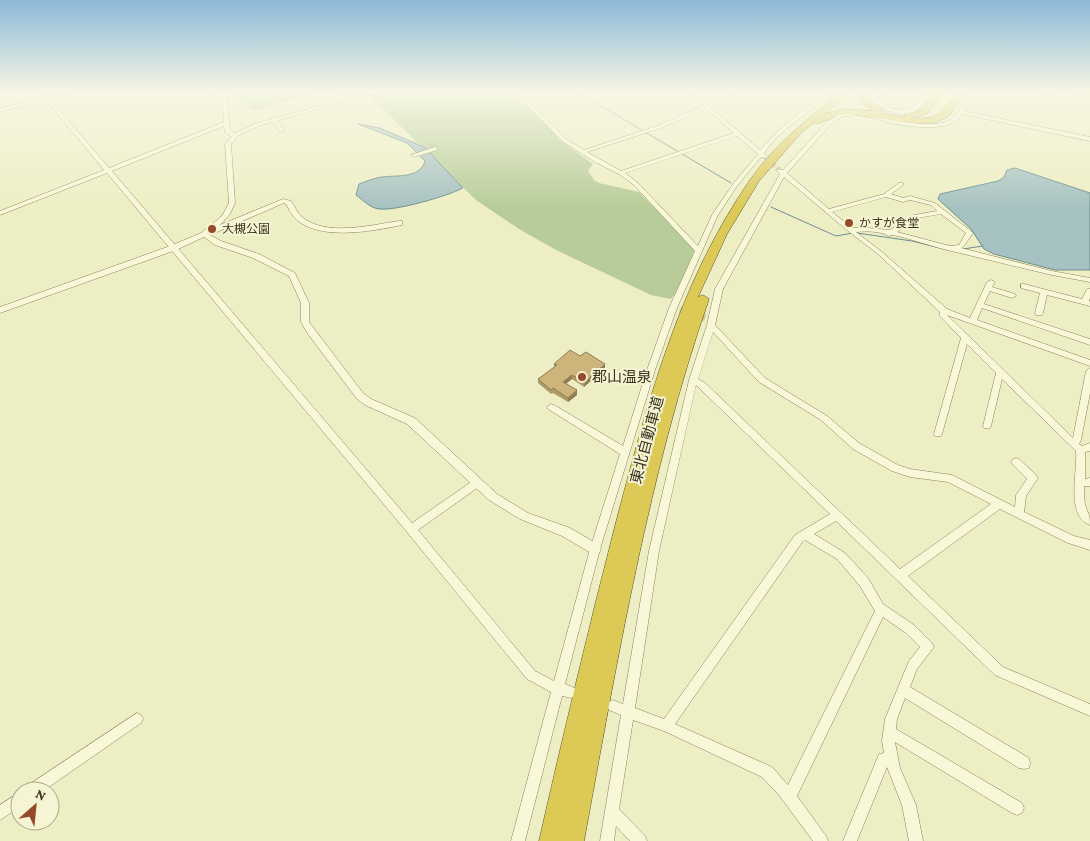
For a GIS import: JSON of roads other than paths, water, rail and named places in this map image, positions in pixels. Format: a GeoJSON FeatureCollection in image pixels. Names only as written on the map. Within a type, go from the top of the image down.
{"type":"FeatureCollection","features":[{"type":"Feature","properties":{"kind":"highway","name":"東北自動車道"},"geometry":{"type":"LineString","coordinates":[[551,841],[580,709],[636,479],[661,387],[692,299],[721,233],[756,176],[797,130]]}},
{"type":"Feature","properties":{"kind":"highway","name":"東北自動車道"},"geometry":{"type":"LineString","coordinates":[[572,841],[622,598],[665,421],[689,339],[718,263],[742,212],[764,178],[782,155],[807,130]]}},
{"type":"Feature","properties":{"kind":"street"},"geometry":{"type":"LineString","coordinates":[[75,130],[411,529],[531,675],[540,681],[571,692]]}},
{"type":"Feature","properties":{"kind":"street"},"geometry":{"type":"LineString","coordinates":[[0,213],[209,130]]}},
{"type":"Feature","properties":{"kind":"street"},"geometry":{"type":"LineString","coordinates":[[228,130],[228,133],[234,136]]}},
{"type":"Feature","properties":{"kind":"street"},"geometry":{"type":"LineString","coordinates":[[204,234],[222,221],[229,212],[232,203],[228,144],[234,136],[245,130]]}},
{"type":"Feature","properties":{"kind":"street"},"geometry":{"type":"LineString","coordinates":[[555,130],[564,140],[621,173],[636,184],[699,251]]}},
{"type":"Feature","properties":{"kind":"street"},"geometry":{"type":"LineString","coordinates":[[583,152],[649,130]]}},
{"type":"Feature","properties":{"kind":"street"},"geometry":{"type":"LineString","coordinates":[[734,130],[762,155]]}},
{"type":"Feature","properties":{"kind":"street"},"geometry":{"type":"LineString","coordinates":[[518,841],[596,549],[625,452],[677,309],[715,215],[735,185],[784,130]]}},
{"type":"Feature","properties":{"kind":"street"},"geometry":{"type":"LineString","coordinates":[[607,841],[654,551],[693,380],[709,322],[727,272],[781,172],[821,130]]}},
{"type":"Feature","properties":{"kind":"street"},"geometry":{"type":"LineString","coordinates":[[1048,130],[1090,139]]}},
{"type":"Feature","properties":{"kind":"street"},"geometry":{"type":"LineString","coordinates":[[621,173],[738,134]]}},
{"type":"Feature","properties":{"kind":"street"},"geometry":{"type":"LineString","coordinates":[[414,155],[435,149]]}},
{"type":"Feature","properties":{"kind":"street"},"geometry":{"type":"LineString","coordinates":[[781,172],[880,253],[944,311],[1090,363]]}},
{"type":"Feature","properties":{"kind":"street"},"geometry":{"type":"LineString","coordinates":[[828,211],[886,195],[901,184]]}},
{"type":"Feature","properties":{"kind":"street"},"geometry":{"type":"LineString","coordinates":[[886,195],[903,200],[910,198],[933,204],[970,233],[961,246],[948,249]]}},
{"type":"Feature","properties":{"kind":"street"},"geometry":{"type":"LineString","coordinates":[[0,310],[173,248],[283,201],[289,202],[299,218],[305,222],[327,229],[358,230],[399,223]]}},
{"type":"Feature","properties":{"kind":"street"},"geometry":{"type":"LineString","coordinates":[[888,234],[916,216],[942,212]]}},
{"type":"Feature","properties":{"kind":"street"},"geometry":{"type":"LineString","coordinates":[[850,230],[861,229],[918,239],[948,249],[961,250],[1052,273],[1090,280]]}},
{"type":"Feature","properties":{"kind":"street"},"geometry":{"type":"LineString","coordinates":[[204,234],[218,243],[256,256],[292,275],[305,304],[305,322],[360,396],[368,402],[411,421],[493,497],[513,510],[566,532],[596,549]]}},
{"type":"Feature","properties":{"kind":"street"},"geometry":{"type":"LineString","coordinates":[[972,322],[989,285],[1012,296]]}},
{"type":"Feature","properties":{"kind":"street"},"geometry":{"type":"LineString","coordinates":[[1024,286],[1087,303],[1090,291]]}},
{"type":"Feature","properties":{"kind":"street"},"geometry":{"type":"LineString","coordinates":[[1039,313],[1044,292]]}},
{"type":"Feature","properties":{"kind":"street"},"geometry":{"type":"LineString","coordinates":[[980,305],[1090,342]]}},
{"type":"Feature","properties":{"kind":"street"},"geometry":{"type":"LineString","coordinates":[[944,311],[943,315],[964,338],[1077,448],[1090,447]]}},
{"type":"Feature","properties":{"kind":"street"},"geometry":{"type":"LineString","coordinates":[[709,322],[762,380],[824,418],[856,446],[895,468],[910,473],[949,478],[1072,540],[1090,545]]}},
{"type":"Feature","properties":{"kind":"street"},"geometry":{"type":"LineString","coordinates":[[938,434],[964,338]]}},
{"type":"Feature","properties":{"kind":"street"},"geometry":{"type":"LineString","coordinates":[[1090,371],[1077,440],[1080,504],[1090,521]]}},
{"type":"Feature","properties":{"kind":"street"},"geometry":{"type":"LineString","coordinates":[[987,426],[1000,372]]}},
{"type":"Feature","properties":{"kind":"street"},"geometry":{"type":"LineString","coordinates":[[693,380],[702,385],[1000,671],[1090,710]]}},
{"type":"Feature","properties":{"kind":"street"},"geometry":{"type":"LineString","coordinates":[[551,406],[625,452]]}},
{"type":"Feature","properties":{"kind":"street"},"geometry":{"type":"LineString","coordinates":[[1016,462],[1033,478],[1020,497],[1021,510],[1019,514]]}},
{"type":"Feature","properties":{"kind":"street"},"geometry":{"type":"LineString","coordinates":[[1079,483],[1090,482]]}},
{"type":"Feature","properties":{"kind":"street"},"geometry":{"type":"LineString","coordinates":[[411,529],[477,483]]}},
{"type":"Feature","properties":{"kind":"street"},"geometry":{"type":"LineString","coordinates":[[900,575],[999,504]]}},
{"type":"Feature","properties":{"kind":"street"},"geometry":{"type":"LineString","coordinates":[[666,726],[799,538],[837,515]]}},
{"type":"Feature","properties":{"kind":"street"},"geometry":{"type":"LineString","coordinates":[[805,534],[834,550],[851,565],[881,610],[910,629],[928,647],[913,665],[891,719],[888,742],[894,768],[909,804],[916,841]]}},
{"type":"Feature","properties":{"kind":"street"},"geometry":{"type":"LineString","coordinates":[[790,798],[881,610]]}},
{"type":"Feature","properties":{"kind":"street"},"geometry":{"type":"LineString","coordinates":[[903,690],[1024,763]]}},
{"type":"Feature","properties":{"kind":"street"},"geometry":{"type":"LineString","coordinates":[[613,706],[666,726],[767,772],[790,798],[821,841]]}},
{"type":"Feature","properties":{"kind":"street"},"geometry":{"type":"LineString","coordinates":[[47,781],[138,719]]}},
{"type":"Feature","properties":{"kind":"street"},"geometry":{"type":"LineString","coordinates":[[890,732],[1017,808]]}},
{"type":"Feature","properties":{"kind":"street"},"geometry":{"type":"LineString","coordinates":[[850,841],[884,759],[892,756]]}},
{"type":"Feature","properties":{"kind":"street"},"geometry":{"type":"LineString","coordinates":[[611,811],[640,841]]}},
{"type":"Feature","properties":{"kind":"water"},"geometry":{"type":"Polygon","coordinates":[[[374,130],[385,130],[424,147],[463,188],[434,199],[387,209],[376,208],[356,195],[359,184],[379,177],[407,175],[418,171],[422,167],[425,161],[407,143],[374,130]]]}},
{"type":"Feature","properties":{"kind":"water"},"geometry":{"type":"Polygon","coordinates":[[[1015,168],[1090,193],[1090,270],[1055,270],[994,254],[984,249],[971,229],[938,199],[940,194],[998,181],[1004,177],[1007,170],[1015,168]]]}},
{"type":"Feature","properties":{"kind":"waterway"},"geometry":{"type":"LineString","coordinates":[[642,130],[731,183]]}},
{"type":"Feature","properties":{"kind":"waterway"},"geometry":{"type":"LineString","coordinates":[[771,207],[836,236],[853,233]]}},
{"type":"Feature","properties":{"kind":"waterway"},"geometry":{"type":"LineString","coordinates":[[857,233],[912,241],[948,250]]}},
{"type":"Feature","properties":{"kind":"waterway"},"geometry":{"type":"LineString","coordinates":[[963,249],[983,246]]}},
{"type":"Feature","properties":{"kind":"tunnel"},"geometry":{"type":"LineString","coordinates":[[765,157],[779,170]]}},
{"type":"Feature","properties":{"kind":"tunnel"},"geometry":{"type":"LineString","coordinates":[[680,310],[705,318]]}},
{"type":"Feature","properties":{"kind":"place","name":"かすが食堂"},"geometry":{"type":"Point","coordinates":[849,223]}},
{"type":"Feature","properties":{"kind":"place","name":"大槻公園"},"geometry":{"type":"Point","coordinates":[212,229]}},
{"type":"Feature","properties":{"kind":"place","name":"郡山温泉"},"geometry":{"type":"Point","coordinates":[582,377]}}]}
